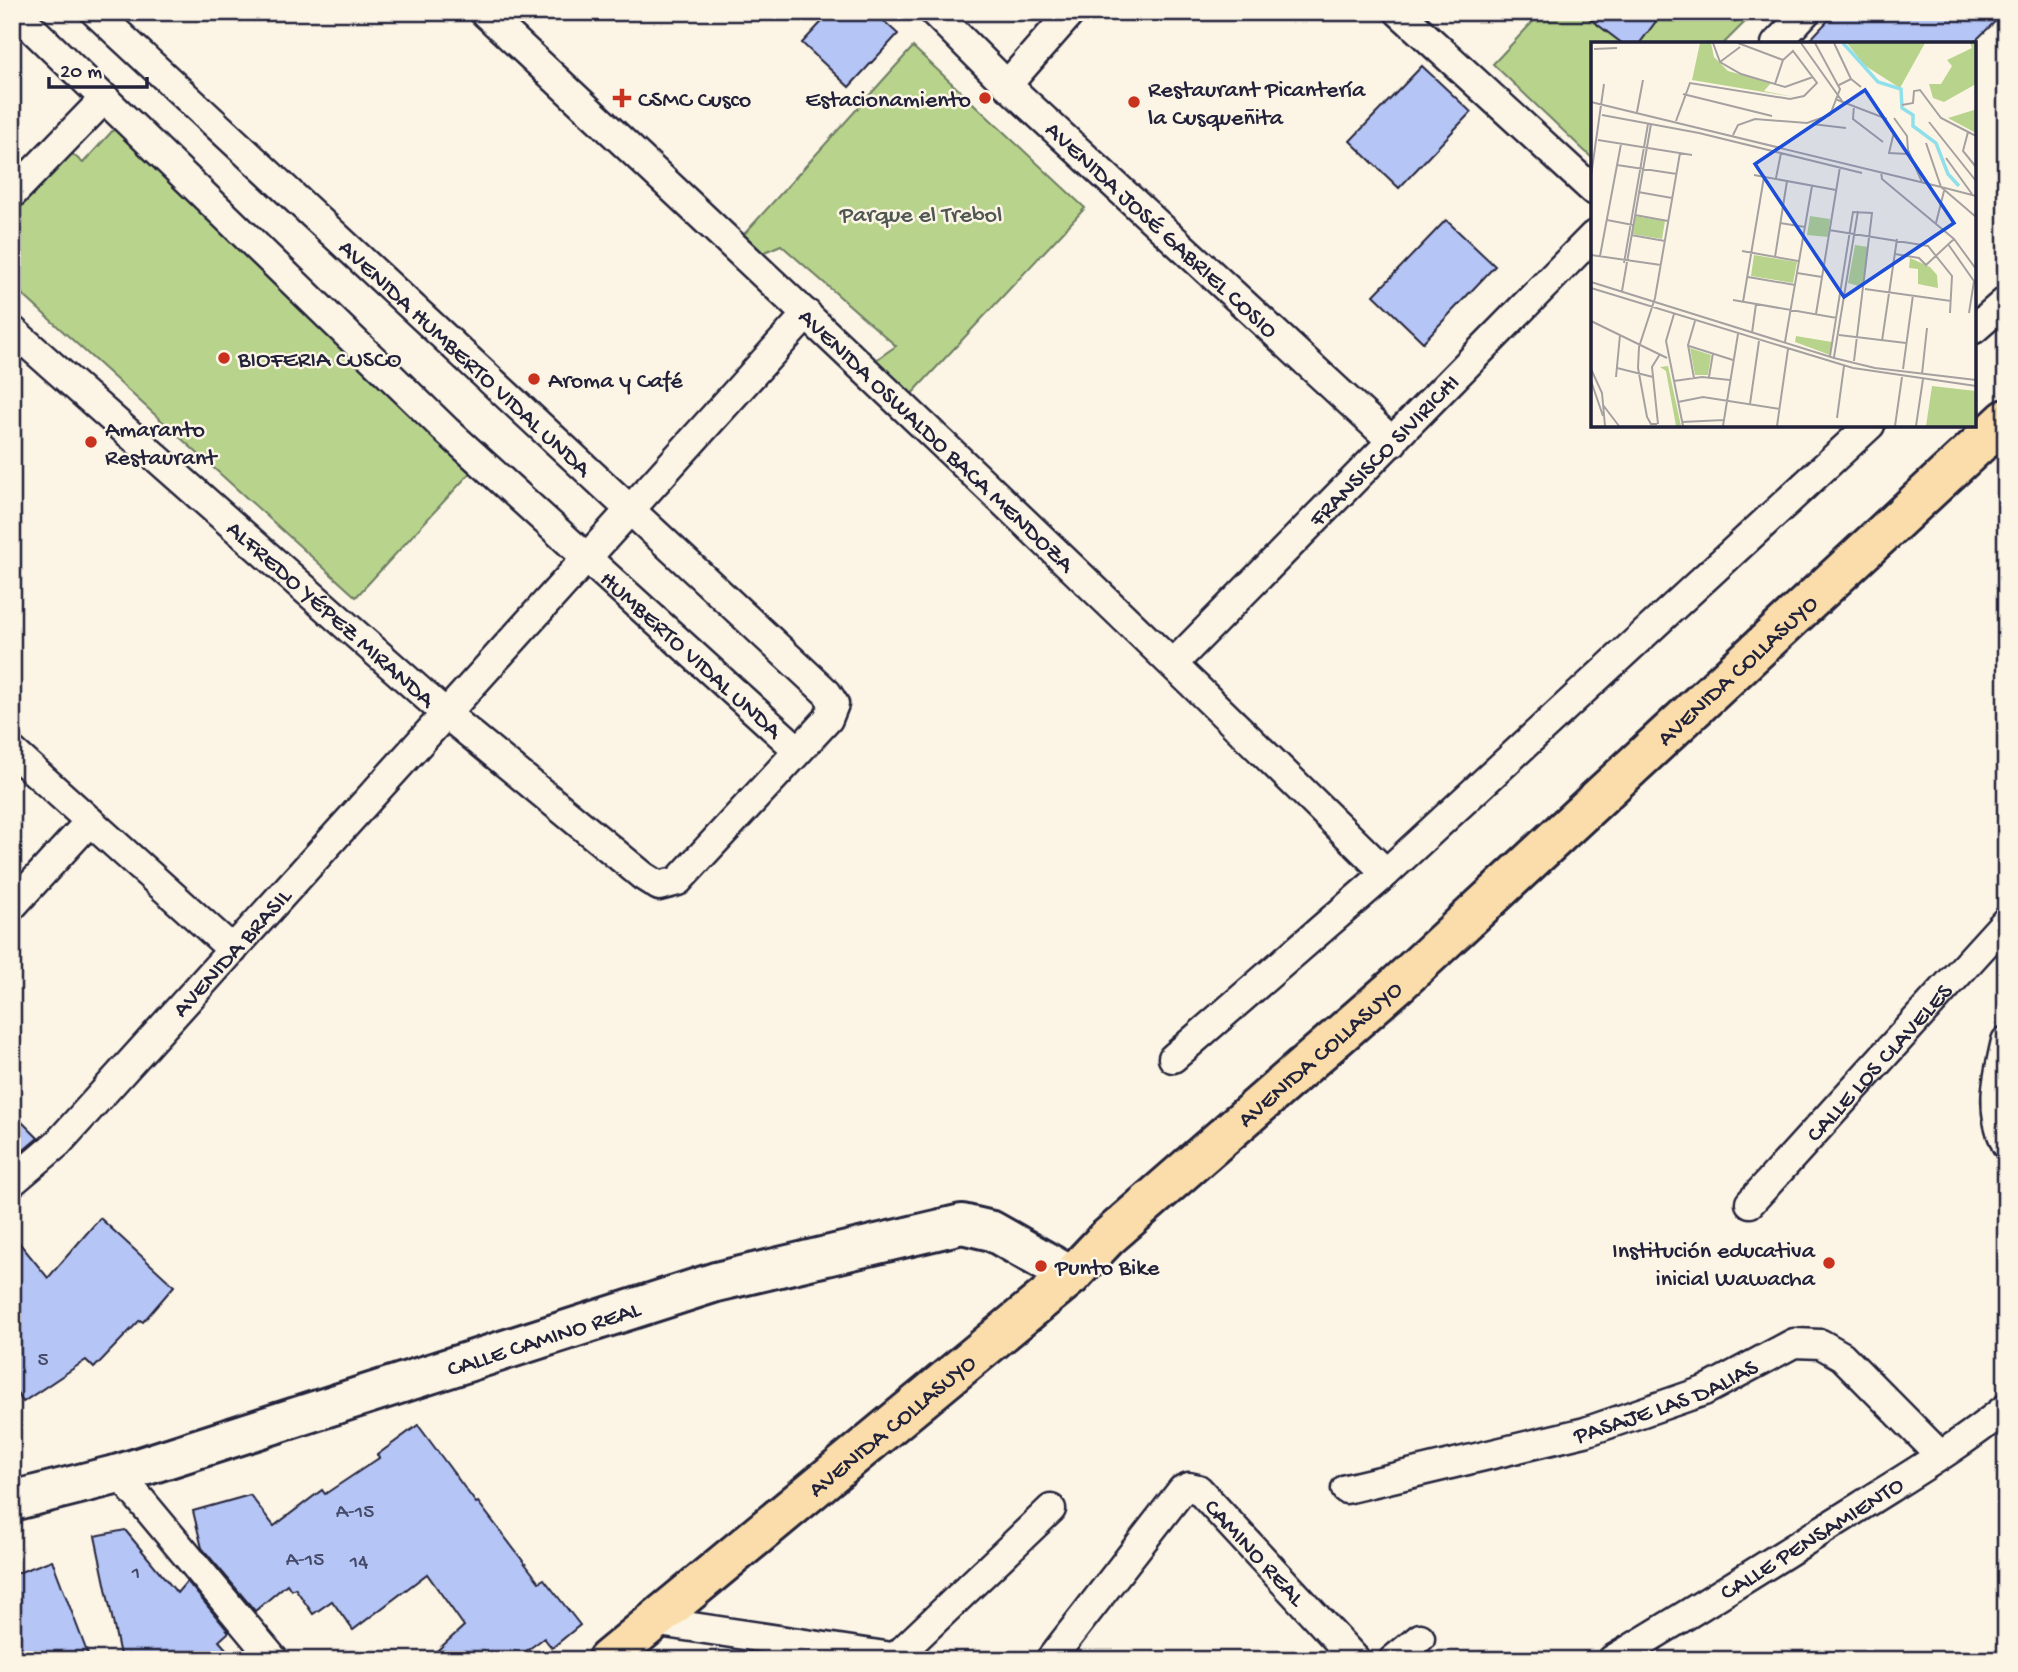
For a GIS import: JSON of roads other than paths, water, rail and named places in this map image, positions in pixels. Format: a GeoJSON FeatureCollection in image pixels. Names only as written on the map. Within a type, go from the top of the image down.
{"type":"FeatureCollection","features":[{"type":"Feature","properties":{"kind":"main road","name":"AVENIDA COLLASUYO"},"geometry":{"type":"LineString","coordinates":[[609,1659],[1071,1276],[1107,1238],[1398,984],[2006,419]]}},
{"type":"Feature","properties":{"kind":"street"},"geometry":{"type":"LineString","coordinates":[[15,12],[447,431],[586,559]]}},
{"type":"Feature","properties":{"kind":"street","name":"AVENIDA HUMBERTO VIDAL UNDA"},"geometry":{"type":"LineString","coordinates":[[95,12],[827,693],[834,704],[828,719],[798,751]]}},
{"type":"Feature","properties":{"kind":"street","name":"AVENIDA OSWALDO BACA MENDOZA"},"geometry":{"type":"LineString","coordinates":[[484,12],[1174,663],[1386,873]]}},
{"type":"Feature","properties":{"kind":"street","name":"AVENIDA JOSÉ GABRIEL COSIO"},"geometry":{"type":"LineString","coordinates":[[934,12],[1007,85],[1393,442]]}},
{"type":"Feature","properties":{"kind":"street"},"geometry":{"type":"LineString","coordinates":[[1007,85],[1071,12]]}},
{"type":"Feature","properties":{"kind":"street"},"geometry":{"type":"LineString","coordinates":[[1399,12],[1591,188]]}},
{"type":"Feature","properties":{"kind":"street"},"geometry":{"type":"LineString","coordinates":[[1778,42],[1806,12]]}},
{"type":"Feature","properties":{"kind":"street"},"geometry":{"type":"LineString","coordinates":[[12,194],[104,98]]}},
{"type":"Feature","properties":{"kind":"street","name":"FRANSISCO SIVIRICHI"},"geometry":{"type":"LineString","coordinates":[[1174,663],[1591,238]]}},
{"type":"Feature","properties":{"kind":"street"},"geometry":{"type":"LineString","coordinates":[[1976,327],[2006,301]]}},
{"type":"Feature","properties":{"kind":"street","name":"AVENIDA BRASIL"},"geometry":{"type":"LineString","coordinates":[[12,1182],[58,1143],[807,314]]}},
{"type":"Feature","properties":{"kind":"street","name":"ALFREDO YÉPEZ MIRANDA"},"geometry":{"type":"LineString","coordinates":[[12,330],[446,714],[643,876],[659,886],[678,881],[798,751]]}},
{"type":"Feature","properties":{"kind":"street"},"geometry":{"type":"LineString","coordinates":[[1173,1058],[1386,873],[1868,427]]}},
{"type":"Feature","properties":{"kind":"street","name":"HUMBERTO VIDAL UNDA"},"geometry":{"type":"LineString","coordinates":[[586,559],[798,751]]}},
{"type":"Feature","properties":{"kind":"street"},"geometry":{"type":"LineString","coordinates":[[12,751],[233,950]]}},
{"type":"Feature","properties":{"kind":"street"},"geometry":{"type":"LineString","coordinates":[[12,906],[90,821]]}},
{"type":"Feature","properties":{"kind":"street","name":"CALLE LOS CLAVELES"},"geometry":{"type":"LineString","coordinates":[[1750,1203],[2006,921]]}},
{"type":"Feature","properties":{"kind":"street"},"geometry":{"type":"LineString","coordinates":[[2006,1041],[1995,1090],[2001,1134],[2006,1144]]}},
{"type":"Feature","properties":{"kind":"street","name":"CALLE CAMINO REAL"},"geometry":{"type":"LineString","coordinates":[[12,1502],[119,1474],[716,1282],[962,1224],[992,1231],[1071,1276]]}},
{"type":"Feature","properties":{"kind":"street","name":"PASAJE LAS DALIAS"},"geometry":{"type":"LineString","coordinates":[[1346,1489],[1585,1432],[1704,1391],[1794,1343],[1821,1344],[1842,1356],[1940,1455]]}},
{"type":"Feature","properties":{"kind":"street","name":"CALLE PENSAMIENTO"},"geometry":{"type":"LineString","coordinates":[[1612,1660],[1724,1593],[1981,1429],[2006,1408]]}},
{"type":"Feature","properties":{"kind":"street"},"geometry":{"type":"LineString","coordinates":[[119,1474],[274,1660]]}},
{"type":"Feature","properties":{"kind":"street","name":"CAMINO REAL"},"geometry":{"type":"LineString","coordinates":[[1050,1660],[1182,1490],[1189,1487],[1198,1489],[1356,1660]]}},
{"type":"Feature","properties":{"kind":"street"},"geometry":{"type":"LineString","coordinates":[[652,1621],[904,1658],[1051,1509]]}},
{"type":"Feature","properties":{"kind":"street"},"geometry":{"type":"LineString","coordinates":[[1393,1660],[1420,1638]]}},
{"type":"Feature","properties":{"kind":"place","name":"CSMC Cusco"},"geometry":{"type":"Point","coordinates":[622,98]}},
{"type":"Feature","properties":{"kind":"place","name":"Estacionamiento"},"geometry":{"type":"Point","coordinates":[985,98]}},
{"type":"Feature","properties":{"kind":"place","name":"Restaurant Picantería la Cusqueñita"},"geometry":{"type":"Point","coordinates":[1134,102]}},
{"type":"Feature","properties":{"kind":"place","name":"BIOFERIA CUSCO"},"geometry":{"type":"Point","coordinates":[224,358]}},
{"type":"Feature","properties":{"kind":"place","name":"Aroma y Café"},"geometry":{"type":"Point","coordinates":[534,379]}},
{"type":"Feature","properties":{"kind":"place","name":"Amaranto Restaurant"},"geometry":{"type":"Point","coordinates":[91,442]}},
{"type":"Feature","properties":{"kind":"place","name":"Institución educativa inicial Wawacha"},"geometry":{"type":"Point","coordinates":[1829,1263]}},
{"type":"Feature","properties":{"kind":"place","name":"Punto Bike"},"geometry":{"type":"Point","coordinates":[1041,1266]}},
{"type":"Feature","properties":{"kind":"park label","name":"Parque el Trebol"},"geometry":{"type":"Point","coordinates":[921,213]}}]}
